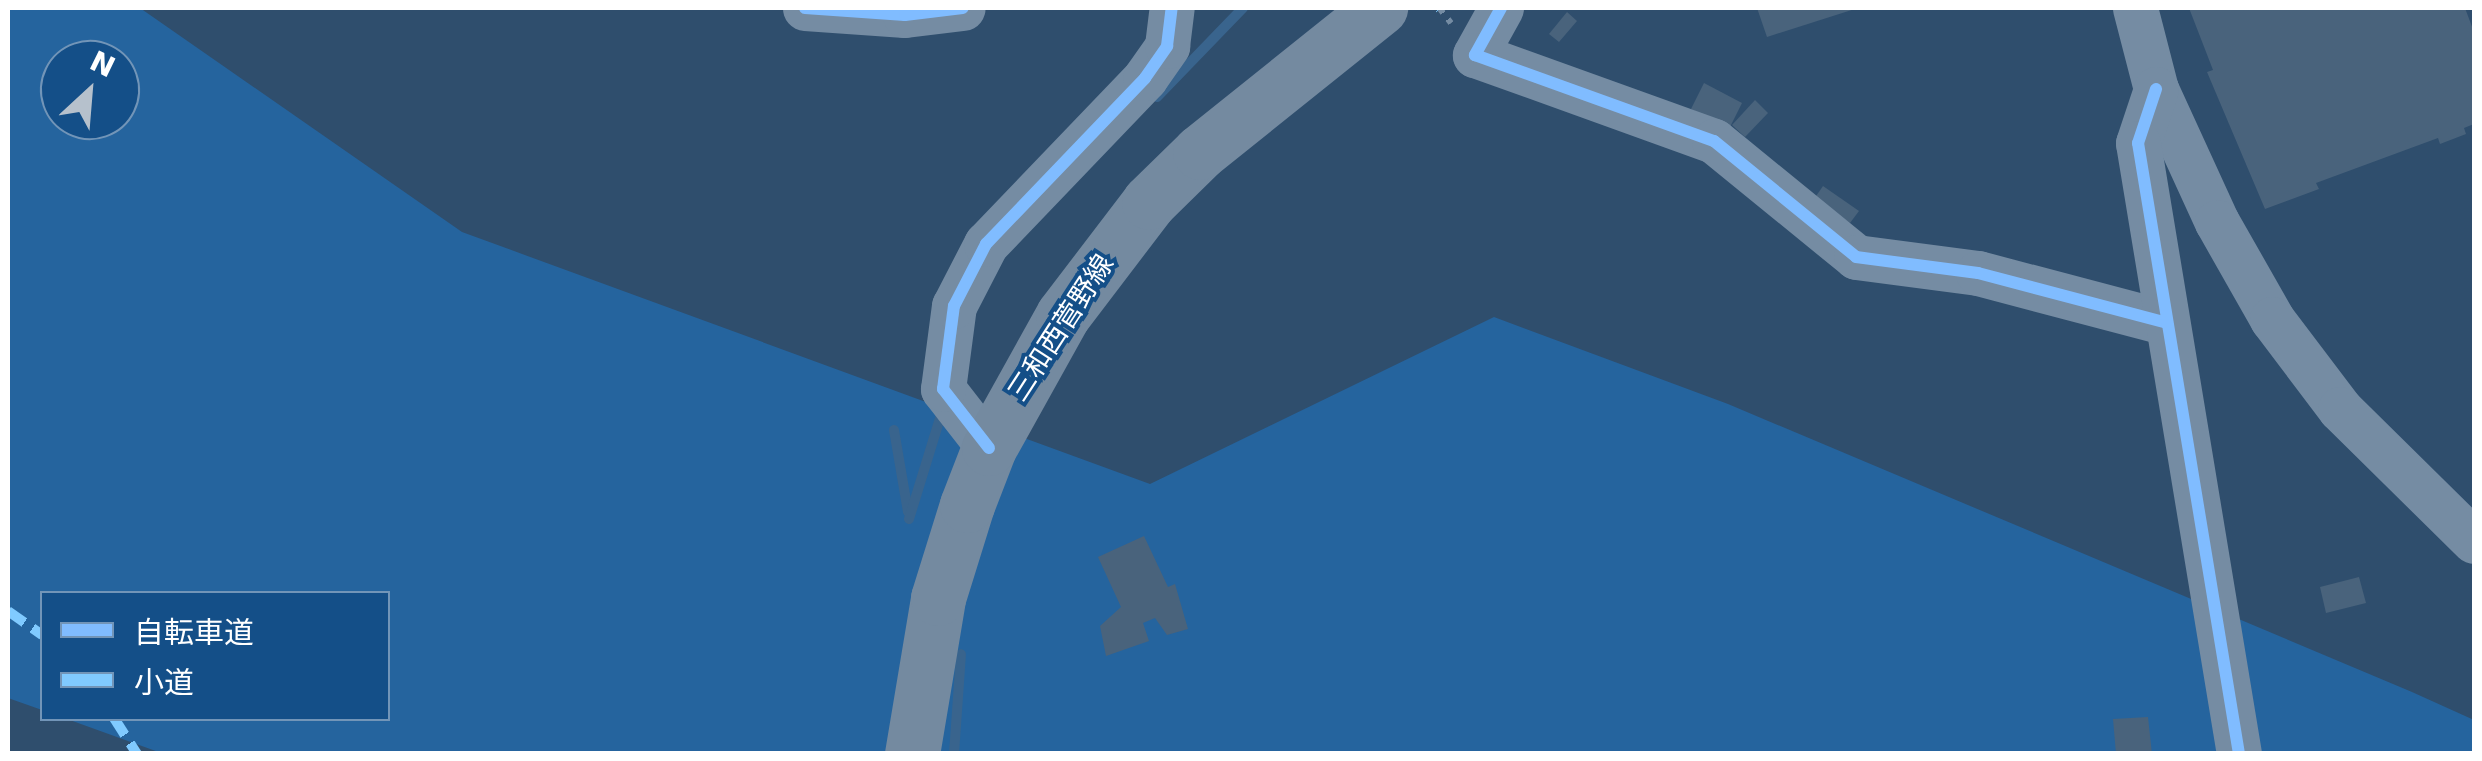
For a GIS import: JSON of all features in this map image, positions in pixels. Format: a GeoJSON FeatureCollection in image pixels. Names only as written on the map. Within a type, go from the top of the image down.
{"type":"FeatureCollection","features":[{"type":"Feature","properties":{"kind":"main road","name":"三和西菅野線"},"geometry":{"type":"LineString","coordinates":[[912,754],[915,704],[938,598],[988,448],[1063,315],[1149,202],[1253,105],[1380,8]]}},
{"type":"Feature","properties":{"kind":"street"},"geometry":{"type":"LineString","coordinates":[[805,8],[905,15],[963,8]]}},
{"type":"Feature","properties":{"kind":"street"},"geometry":{"type":"LineString","coordinates":[[988,448],[943,390],[954,306],[986,244],[1145,78],[1167,46],[1172,8]]}},
{"type":"Feature","properties":{"kind":"street"},"geometry":{"type":"LineString","coordinates":[[1501,8],[1475,55],[1714,141],[1856,256],[1978,273],[2164,322]]}},
{"type":"Feature","properties":{"kind":"street"},"geometry":{"type":"LineString","coordinates":[[2135,8],[2156,89],[2217,222],[2272,318],[2340,409],[2474,541]]}},
{"type":"Feature","properties":{"kind":"street"},"geometry":{"type":"LineString","coordinates":[[2156,89],[2138,143],[2164,322],[2239,754]]}},
{"type":"Feature","properties":{"kind":"shaded area"},"geometry":{"type":"Polygon","coordinates":[[[8,8],[140,8],[462,232],[1150,484],[1494,317],[1728,404],[2412,692],[2474,720],[2474,753],[164,754],[73,721],[390,721],[390,591],[40,591],[40,709],[8,698],[8,8]]]}},
{"type":"Feature","properties":{"kind":"building"},"geometry":{"type":"Polygon","coordinates":[[[1757,8],[1858,8],[1767,37],[1757,8]]]}},
{"type":"Feature","properties":{"kind":"building"},"geometry":{"type":"Polygon","coordinates":[[[2189,8],[2465,8],[2474,32],[2474,124],[2464,128],[2466,134],[2440,144],[2438,138],[2316,183],[2319,189],[2265,209],[2207,72],[2213,70],[2189,8]]]}},
{"type":"Feature","properties":{"kind":"building"},"geometry":{"type":"Polygon","coordinates":[[[1567,12],[1577,21],[1559,42],[1549,34],[1567,12]]]}},
{"type":"Feature","properties":{"kind":"building"},"geometry":{"type":"Polygon","coordinates":[[[1704,83],[1742,103],[1729,129],[1691,109],[1704,83]]]}},
{"type":"Feature","properties":{"kind":"building"},"geometry":{"type":"Polygon","coordinates":[[[1755,100],[1768,113],[1745,137],[1732,125],[1755,100]]]}},
{"type":"Feature","properties":{"kind":"building"},"geometry":{"type":"Polygon","coordinates":[[[1823,186],[1859,211],[1850,223],[1814,199],[1823,186]]]}},
{"type":"Feature","properties":{"kind":"building"},"geometry":{"type":"Polygon","coordinates":[[[1144,536],[1168,587],[1175,584],[1188,629],[1167,635],[1155,618],[1143,623],[1149,641],[1106,656],[1100,626],[1121,607],[1098,557],[1144,536]]]}},
{"type":"Feature","properties":{"kind":"building"},"geometry":{"type":"Polygon","coordinates":[[[2359,577],[2366,603],[2326,613],[2320,587],[2359,577]]]}},
{"type":"Feature","properties":{"kind":"building"},"geometry":{"type":"Polygon","coordinates":[[[2148,717],[2152,754],[2116,754],[2113,719],[2148,717]]]}},
{"type":"Feature","properties":{"kind":"waterway"},"geometry":{"type":"LineString","coordinates":[[1157,97],[1243,8]]}},
{"type":"Feature","properties":{"kind":"waterway"},"geometry":{"type":"LineString","coordinates":[[909,519],[941,415]]}},
{"type":"Feature","properties":{"kind":"waterway"},"geometry":{"type":"LineString","coordinates":[[894,430],[908,512]]}},
{"type":"Feature","properties":{"kind":"waterway"},"geometry":{"type":"LineString","coordinates":[[954,754],[961,654]]}},
{"type":"Feature","properties":{"kind":"marked path"},"geometry":{"type":"LineString","coordinates":[[8,611],[40,634]]}},
{"type":"Feature","properties":{"kind":"marked path"},"geometry":{"type":"LineString","coordinates":[[116,721],[137,754]]}},
{"type":"Feature","properties":{"kind":"cycle path"},"geometry":{"type":"LineString","coordinates":[[805,8],[905,15],[963,8]]}},
{"type":"Feature","properties":{"kind":"cycle path"},"geometry":{"type":"LineString","coordinates":[[989,448],[943,389],[954,306],[986,244],[1145,78],[1167,46],[1172,8]]}},
{"type":"Feature","properties":{"kind":"cycle path"},"geometry":{"type":"LineString","coordinates":[[1501,8],[1475,55],[1714,141],[1856,257],[1978,273],[2164,322]]}},
{"type":"Feature","properties":{"kind":"cycle path"},"geometry":{"type":"LineString","coordinates":[[2156,89],[2138,143],[2239,754]]}}]}
